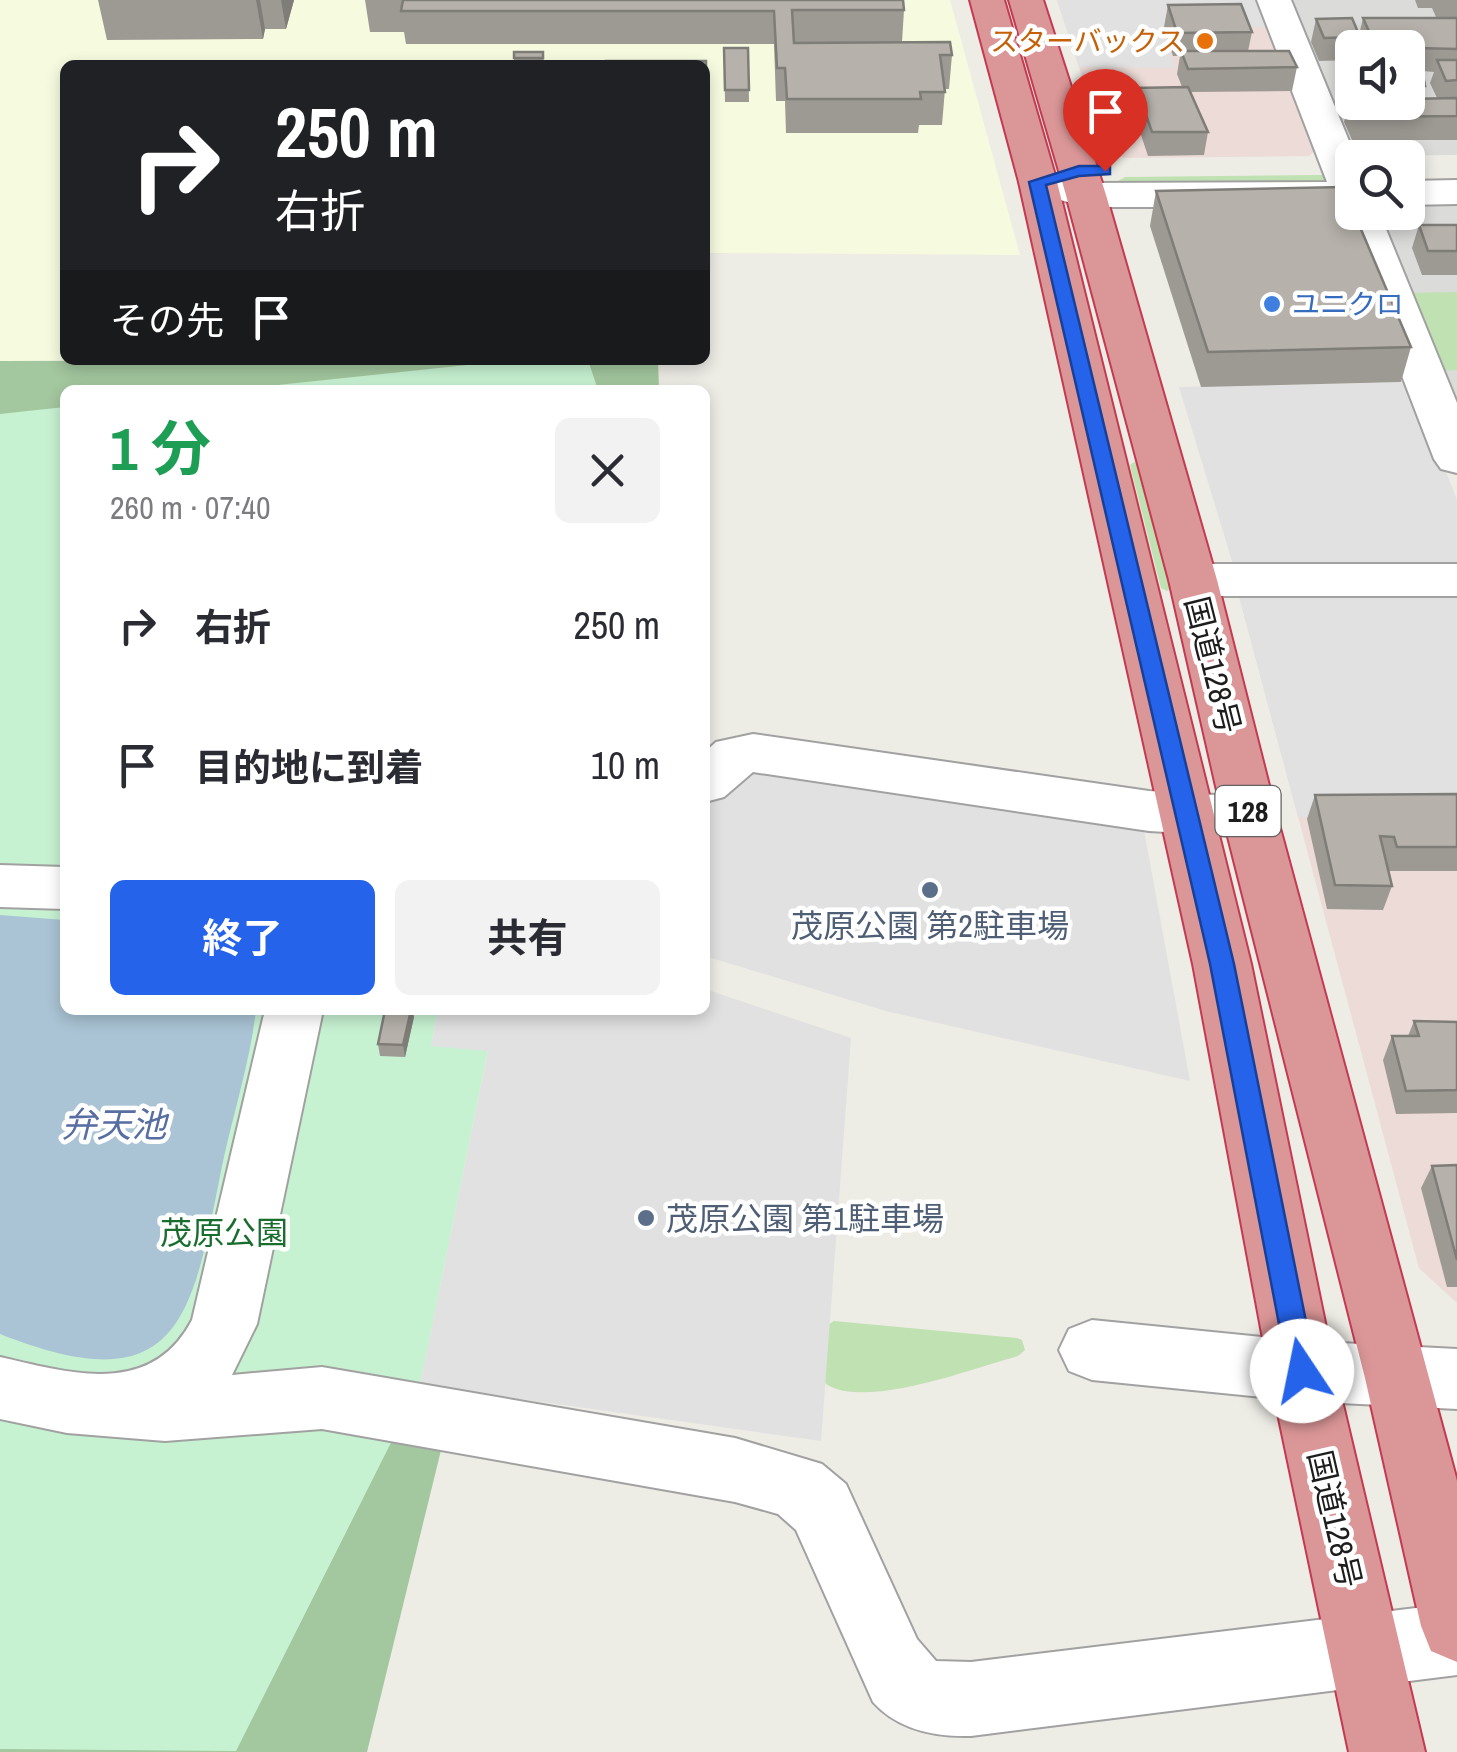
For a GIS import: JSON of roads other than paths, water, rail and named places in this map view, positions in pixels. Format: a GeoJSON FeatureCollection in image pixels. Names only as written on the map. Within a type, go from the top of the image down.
{"type":"FeatureCollection","features":[{"type":"Feature","properties":{"kind":"highway","name":"国道128号"},"geometry":{"type":"LineString","coordinates":[[987,0],[1067,183],[1192,580],[1250,817],[1427,1379],[1457,1626]]}},
{"type":"Feature","properties":{"kind":"highway","name":"国道128号"},"geometry":{"type":"LineString","coordinates":[[1026,0],[1067,183],[1186,814],[1222,964],[1302,1371],[1387,1752]]}},
{"type":"Feature","properties":{"kind":"street"},"geometry":{"type":"LineString","coordinates":[[1274,0],[1335,148]]}},
{"type":"Feature","properties":{"kind":"street"},"geometry":{"type":"LineString","coordinates":[[1425,167],[1457,167]]}},
{"type":"Feature","properties":{"kind":"street"},"geometry":{"type":"LineString","coordinates":[[1067,183],[1335,184]]}},
{"type":"Feature","properties":{"kind":"street"},"geometry":{"type":"LineString","coordinates":[[1425,193],[1457,192]]}},
{"type":"Feature","properties":{"kind":"street"},"geometry":{"type":"LineString","coordinates":[[1365,230],[1457,460]]}},
{"type":"Feature","properties":{"kind":"street"},"geometry":{"type":"LineString","coordinates":[[1192,580],[1457,580]]}},
{"type":"Feature","properties":{"kind":"street"},"geometry":{"type":"LineString","coordinates":[[710,778],[734,756],[753,753],[1186,814],[1250,817]]}},
{"type":"Feature","properties":{"kind":"street"},"geometry":{"type":"LineString","coordinates":[[0,886],[60,888]]}},
{"type":"Feature","properties":{"kind":"street"},"geometry":{"type":"LineString","coordinates":[[115,1406],[162,1397],[189,1382],[208,1362],[218,1341],[293,1015]]}},
{"type":"Feature","properties":{"kind":"street"},"geometry":{"type":"LineString","coordinates":[[1092,1350],[1427,1379]]}},
{"type":"Feature","properties":{"kind":"street"},"geometry":{"type":"LineString","coordinates":[[0,1388],[158,1412],[200,1412],[305,1396],[322,1398],[735,1470],[798,1486],[822,1507],[891,1665],[904,1686],[922,1696],[971,1699],[1457,1640]]}},
{"type":"Feature","properties":{"kind":"water","name":"弁天池"},"geometry":{"type":"Polygon","coordinates":[[[0,915],[60,920],[60,1015],[255,1015],[200,1266],[186,1304],[168,1334],[142,1352],[107,1359],[60,1354],[0,1334],[0,915]]]}},
{"type":"Feature","properties":{"kind":"place","name":"スターバックス"},"geometry":{"type":"Point","coordinates":[1205,41]}},
{"type":"Feature","properties":{"kind":"place","name":"ユニクロ"},"geometry":{"type":"Point","coordinates":[1272,304]}},
{"type":"Feature","properties":{"kind":"place","name":"茂原公園 第2駐車場"},"geometry":{"type":"Point","coordinates":[930,890]}},
{"type":"Feature","properties":{"kind":"place","name":"茂原公園 第1駐車場"},"geometry":{"type":"Point","coordinates":[646,1218]}},
{"type":"Feature","properties":{"kind":"park label","name":"茂原公園"},"geometry":{"type":"Point","coordinates":[224,1232]}}]}
